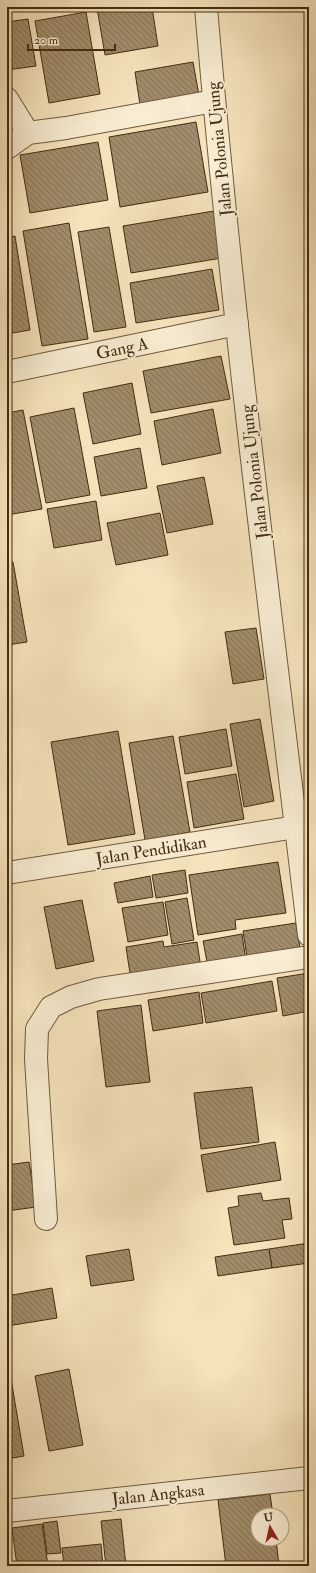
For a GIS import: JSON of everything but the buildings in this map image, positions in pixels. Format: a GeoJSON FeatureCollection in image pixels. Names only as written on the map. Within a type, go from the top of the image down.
{"type":"FeatureCollection","features":[{"type":"Feature","properties":{"kind":"street","name":"Jalan Polonia Ujung"},"geometry":{"type":"LineString","coordinates":[[206,7],[237,324],[309,935]]}},
{"type":"Feature","properties":{"kind":"street"},"geometry":{"type":"LineString","coordinates":[[7,99],[28,133]]}},
{"type":"Feature","properties":{"kind":"street"},"geometry":{"type":"LineString","coordinates":[[7,148],[28,133],[66,128],[214,101]]}},
{"type":"Feature","properties":{"kind":"street","name":"Gang A"},"geometry":{"type":"LineString","coordinates":[[7,372],[237,324]]}},
{"type":"Feature","properties":{"kind":"street","name":"Jalan Pendidikan"},"geometry":{"type":"LineString","coordinates":[[7,873],[296,827]]}},
{"type":"Feature","properties":{"kind":"street"},"geometry":{"type":"LineString","coordinates":[[46,1219],[36,1060],[37,1029],[51,1007],[71,996],[100,989],[309,957]]}},
{"type":"Feature","properties":{"kind":"street","name":"Jalan Angkasa"},"geometry":{"type":"LineString","coordinates":[[7,1511],[309,1478]]}}]}
